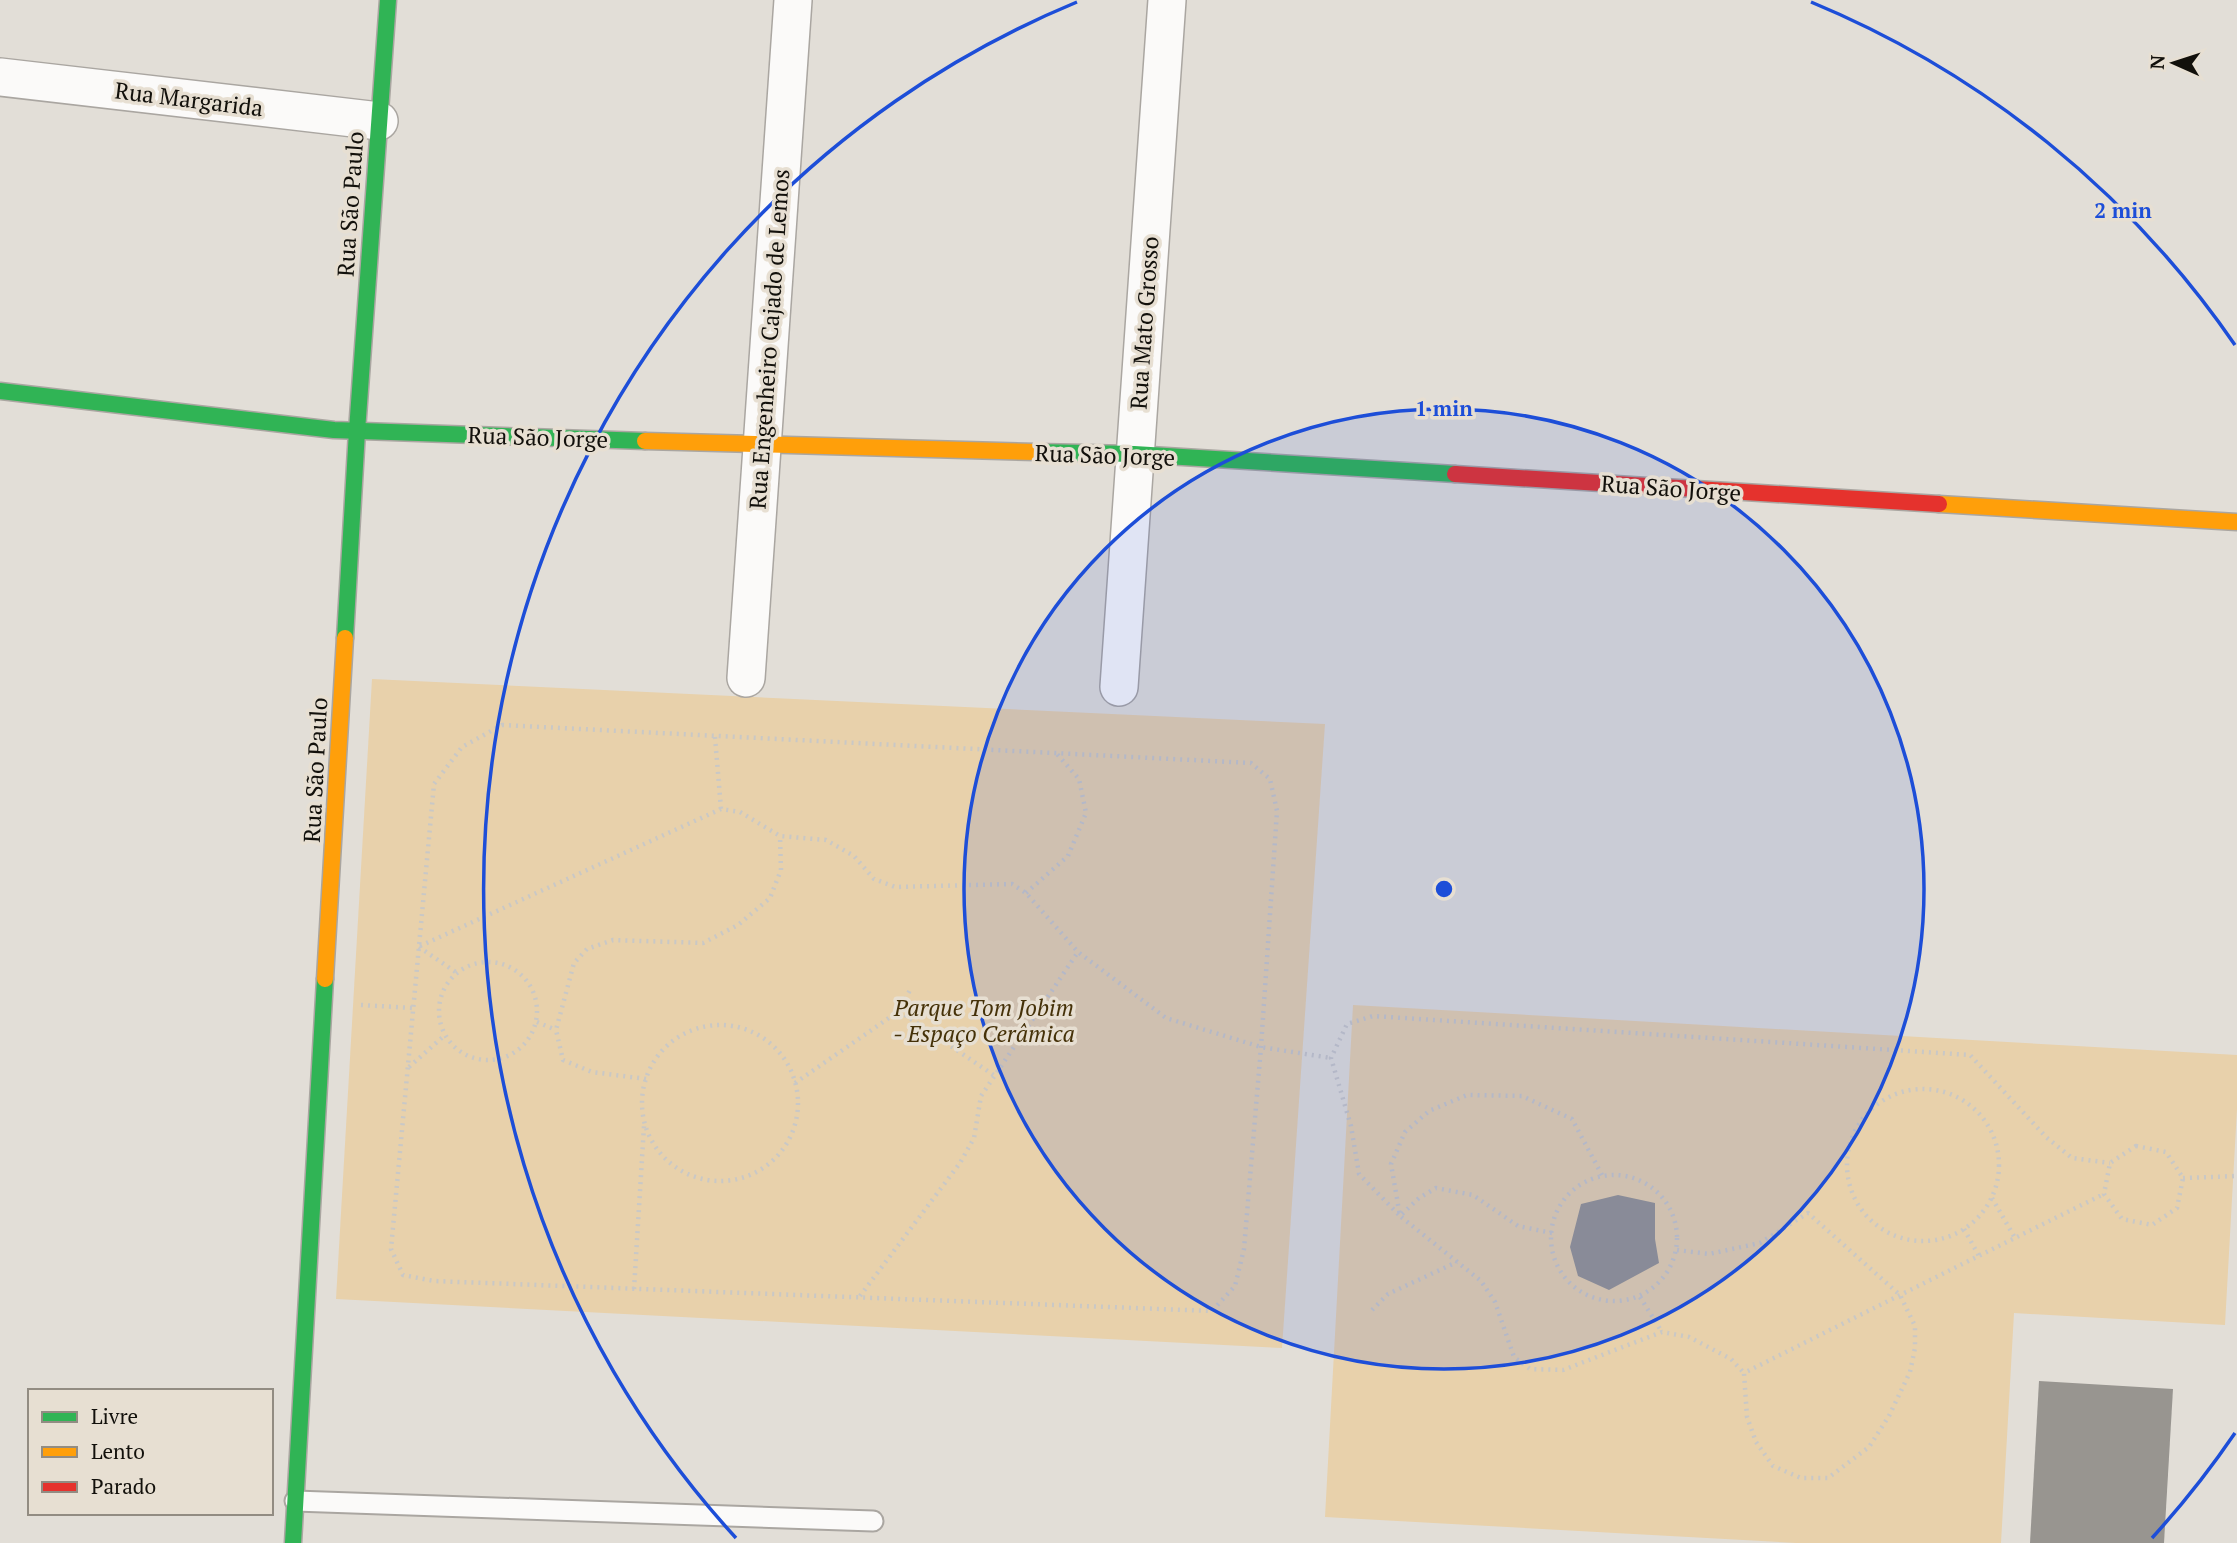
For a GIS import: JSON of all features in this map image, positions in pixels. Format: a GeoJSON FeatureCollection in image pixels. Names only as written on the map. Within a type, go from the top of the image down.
{"type":"FeatureCollection","features":[{"type":"Feature","properties":{"kind":"street","name":"Rua São Paulo"},"geometry":{"type":"LineString","coordinates":[[293,1543],[357,431],[388,0]]}},
{"type":"Feature","properties":{"kind":"street","name":"Rua Engenheiro Cajado de Lemos"},"geometry":{"type":"LineString","coordinates":[[746,678],[793,0]]}},
{"type":"Feature","properties":{"kind":"street","name":"Rua Mato Grosso"},"geometry":{"type":"LineString","coordinates":[[1119,687],[1167,0]]}},
{"type":"Feature","properties":{"kind":"street","name":"Rua Margarida"},"geometry":{"type":"LineString","coordinates":[[0,77],[379,121]]}},
{"type":"Feature","properties":{"kind":"street","name":"Rua São Jorge"},"geometry":{"type":"LineString","coordinates":[[0,391],[357,431],[1134,454],[2228,524]]}},
{"type":"Feature","properties":{"kind":"lane"},"geometry":{"type":"LineString","coordinates":[[295,1501],[873,1521]]}},
{"type":"Feature","properties":{"kind":"path"},"geometry":{"type":"LineString","coordinates":[[502,725],[715,737],[1251,764],[1269,779],[1276,811],[1261,1047],[1244,1249],[1235,1286],[1212,1311],[434,1281],[403,1275],[391,1249],[434,784],[462,747],[502,725]]}},
{"type":"Feature","properties":{"kind":"path"},"geometry":{"type":"LineString","coordinates":[[715,737],[721,809]]}},
{"type":"Feature","properties":{"kind":"path"},"geometry":{"type":"LineString","coordinates":[[1026,893],[1068,856],[1086,813],[1079,779],[1057,753]]}},
{"type":"Feature","properties":{"kind":"path"},"geometry":{"type":"LineString","coordinates":[[419,947],[721,809],[740,812],[780,836],[827,840],[854,856],[874,879],[895,887],[1012,884],[1026,893],[1078,952],[1166,1018],[1261,1047],[1331,1058]]}},
{"type":"Feature","properties":{"kind":"path"},"geometry":{"type":"LineString","coordinates":[[646,1079],[592,1072],[563,1060],[556,1030],[574,963],[586,949],[613,940],[703,943],[738,925],[770,898],[781,870],[780,836]]}},
{"type":"Feature","properties":{"kind":"path"},"geometry":{"type":"LineString","coordinates":[[419,947],[457,973]]}},
{"type":"Feature","properties":{"kind":"path"},"geometry":{"type":"LineString","coordinates":[[859,1297],[960,1163],[974,1138],[981,1096],[1078,952]]}},
{"type":"Feature","properties":{"kind":"path"},"geometry":{"type":"LineString","coordinates":[[489,961],[506,965],[521,974],[532,988],[537,1004],[537,1021],[530,1038],[519,1051],[504,1058],[487,1061],[470,1058],[456,1049],[445,1035],[439,1019],[440,1002],[446,986],[457,973],[472,964],[489,961]]}},
{"type":"Feature","properties":{"kind":"path"},"geometry":{"type":"LineString","coordinates":[[795,1083],[899,1010],[910,990]]}},
{"type":"Feature","properties":{"kind":"path"},"geometry":{"type":"LineString","coordinates":[[325,1003],[413,1008]]}},
{"type":"Feature","properties":{"kind":"path"},"geometry":{"type":"LineString","coordinates":[[899,1010],[995,1076]]}},
{"type":"Feature","properties":{"kind":"path"},"geometry":{"type":"LineString","coordinates":[[1677,1250],[1709,1254],[1760,1243],[1808,1213],[1900,1295],[1915,1326],[1915,1348],[1910,1373],[1889,1416],[1869,1447],[1829,1478],[1801,1478],[1773,1466],[1756,1442],[1746,1417],[1744,1373],[1731,1359],[1689,1337],[1662,1332],[1563,1370],[1530,1368],[1514,1357],[1495,1302],[1481,1281],[1400,1216],[1359,1174],[1351,1126],[1331,1058],[1346,1024],[1373,1016],[1970,1055],[2046,1138],[2072,1158],[2110,1164],[2136,1146],[2166,1152],[2183,1178],[2177,1208],[2152,1225],[2122,1219],[2104,1194],[2110,1164]]}},
{"type":"Feature","properties":{"kind":"path"},"geometry":{"type":"LineString","coordinates":[[537,1021],[556,1030]]}},
{"type":"Feature","properties":{"kind":"path"},"geometry":{"type":"LineString","coordinates":[[634,1289],[645,1124],[642,1101],[646,1079],[655,1060],[671,1043],[689,1031],[711,1026],[733,1026],[754,1033],[772,1046],[787,1063],[795,1083],[798,1105],[794,1128],[784,1147],[769,1164],[750,1176],[729,1181],[707,1181],[686,1174],[667,1161],[653,1144],[645,1124]]}},
{"type":"Feature","properties":{"kind":"path"},"geometry":{"type":"LineString","coordinates":[[408,1068],[445,1035]]}},
{"type":"Feature","properties":{"kind":"path"},"geometry":{"type":"LineString","coordinates":[[1917,1088],[1940,1090],[1962,1098],[1979,1112],[1992,1132],[1999,1153],[1999,1177],[1992,1198],[1980,1216],[1964,1229],[1944,1239],[1920,1241],[1898,1237],[1878,1226],[1861,1209],[1851,1189],[1847,1166],[1850,1143],[1860,1122],[1875,1105],[1895,1093],[1917,1088]]}},
{"type":"Feature","properties":{"kind":"path"},"geometry":{"type":"LineString","coordinates":[[1400,1216],[1391,1164],[1405,1132],[1429,1111],[1467,1096],[1522,1096],[1572,1119],[1602,1175]]}},
{"type":"Feature","properties":{"kind":"path"},"geometry":{"type":"LineString","coordinates":[[1602,1175],[1633,1177],[1659,1193],[1675,1219],[1677,1250],[1665,1278],[1640,1297],[1610,1303],[1581,1293],[1559,1272],[1550,1242],[1556,1212],[1574,1188],[1602,1175]]}},
{"type":"Feature","properties":{"kind":"path"},"geometry":{"type":"LineString","coordinates":[[2183,1178],[2237,1176]]}},
{"type":"Feature","properties":{"kind":"path"},"geometry":{"type":"LineString","coordinates":[[1400,1216],[1419,1198],[1436,1188],[1473,1195],[1518,1226],[1552,1233]]}},
{"type":"Feature","properties":{"kind":"path"},"geometry":{"type":"LineString","coordinates":[[1744,1373],[2104,1194]]}},
{"type":"Feature","properties":{"kind":"path"},"geometry":{"type":"LineString","coordinates":[[1992,1198],[2015,1238]]}},
{"type":"Feature","properties":{"kind":"path"},"geometry":{"type":"LineString","coordinates":[[1964,1229],[1979,1256]]}},
{"type":"Feature","properties":{"kind":"path"},"geometry":{"type":"LineString","coordinates":[[1372,1310],[1388,1294],[1457,1262]]}},
{"type":"Feature","properties":{"kind":"path"},"geometry":{"type":"LineString","coordinates":[[1640,1297],[1662,1332]]}},
{"type":"Feature","properties":{"kind":"green space","name":"Parque Tom Jobim - Espaço Cerâmica"},"geometry":{"type":"Polygon","coordinates":[[[372,679],[1325,724],[1282,1348],[336,1299],[372,679]]]}},
{"type":"Feature","properties":{"kind":"green space"},"geometry":{"type":"Polygon","coordinates":[[[1353,1005],[2237,1055],[2237,1109],[2225,1325],[2014,1313],[2001,1543],[1796,1543],[1325,1517],[1353,1005]]]}},
{"type":"Feature","properties":{"kind":"building"},"geometry":{"type":"Polygon","coordinates":[[[1618,1195],[1655,1203],[1655,1239],[1659,1263],[1609,1290],[1578,1276],[1570,1247],[1581,1204],[1618,1195]]]}},
{"type":"Feature","properties":{"kind":"building"},"geometry":{"type":"Polygon","coordinates":[[[2039,1381],[2173,1389],[2164,1543],[2030,1543],[2039,1381]]]}},
{"type":"Feature","properties":{"kind":"traffic: fast"},"geometry":{"type":"LineString","coordinates":[[345,638],[388,0]]}},
{"type":"Feature","properties":{"kind":"traffic: fast"},"geometry":{"type":"LineString","coordinates":[[0,391],[334,430],[645,441]]}},
{"type":"Feature","properties":{"kind":"traffic: fast"},"geometry":{"type":"LineString","coordinates":[[1035,452],[1134,454],[1455,474]]}},
{"type":"Feature","properties":{"kind":"traffic: fast"},"geometry":{"type":"LineString","coordinates":[[293,1543],[325,979]]}},
{"type":"Feature","properties":{"kind":"traffic: slow"},"geometry":{"type":"LineString","coordinates":[[645,441],[1035,452]]}},
{"type":"Feature","properties":{"kind":"traffic: slow"},"geometry":{"type":"LineString","coordinates":[[1939,504],[2237,522]]}},
{"type":"Feature","properties":{"kind":"traffic: slow"},"geometry":{"type":"LineString","coordinates":[[325,979],[345,638]]}},
{"type":"Feature","properties":{"kind":"traffic: jam"},"geometry":{"type":"LineString","coordinates":[[1455,474],[1939,504]]}}]}
